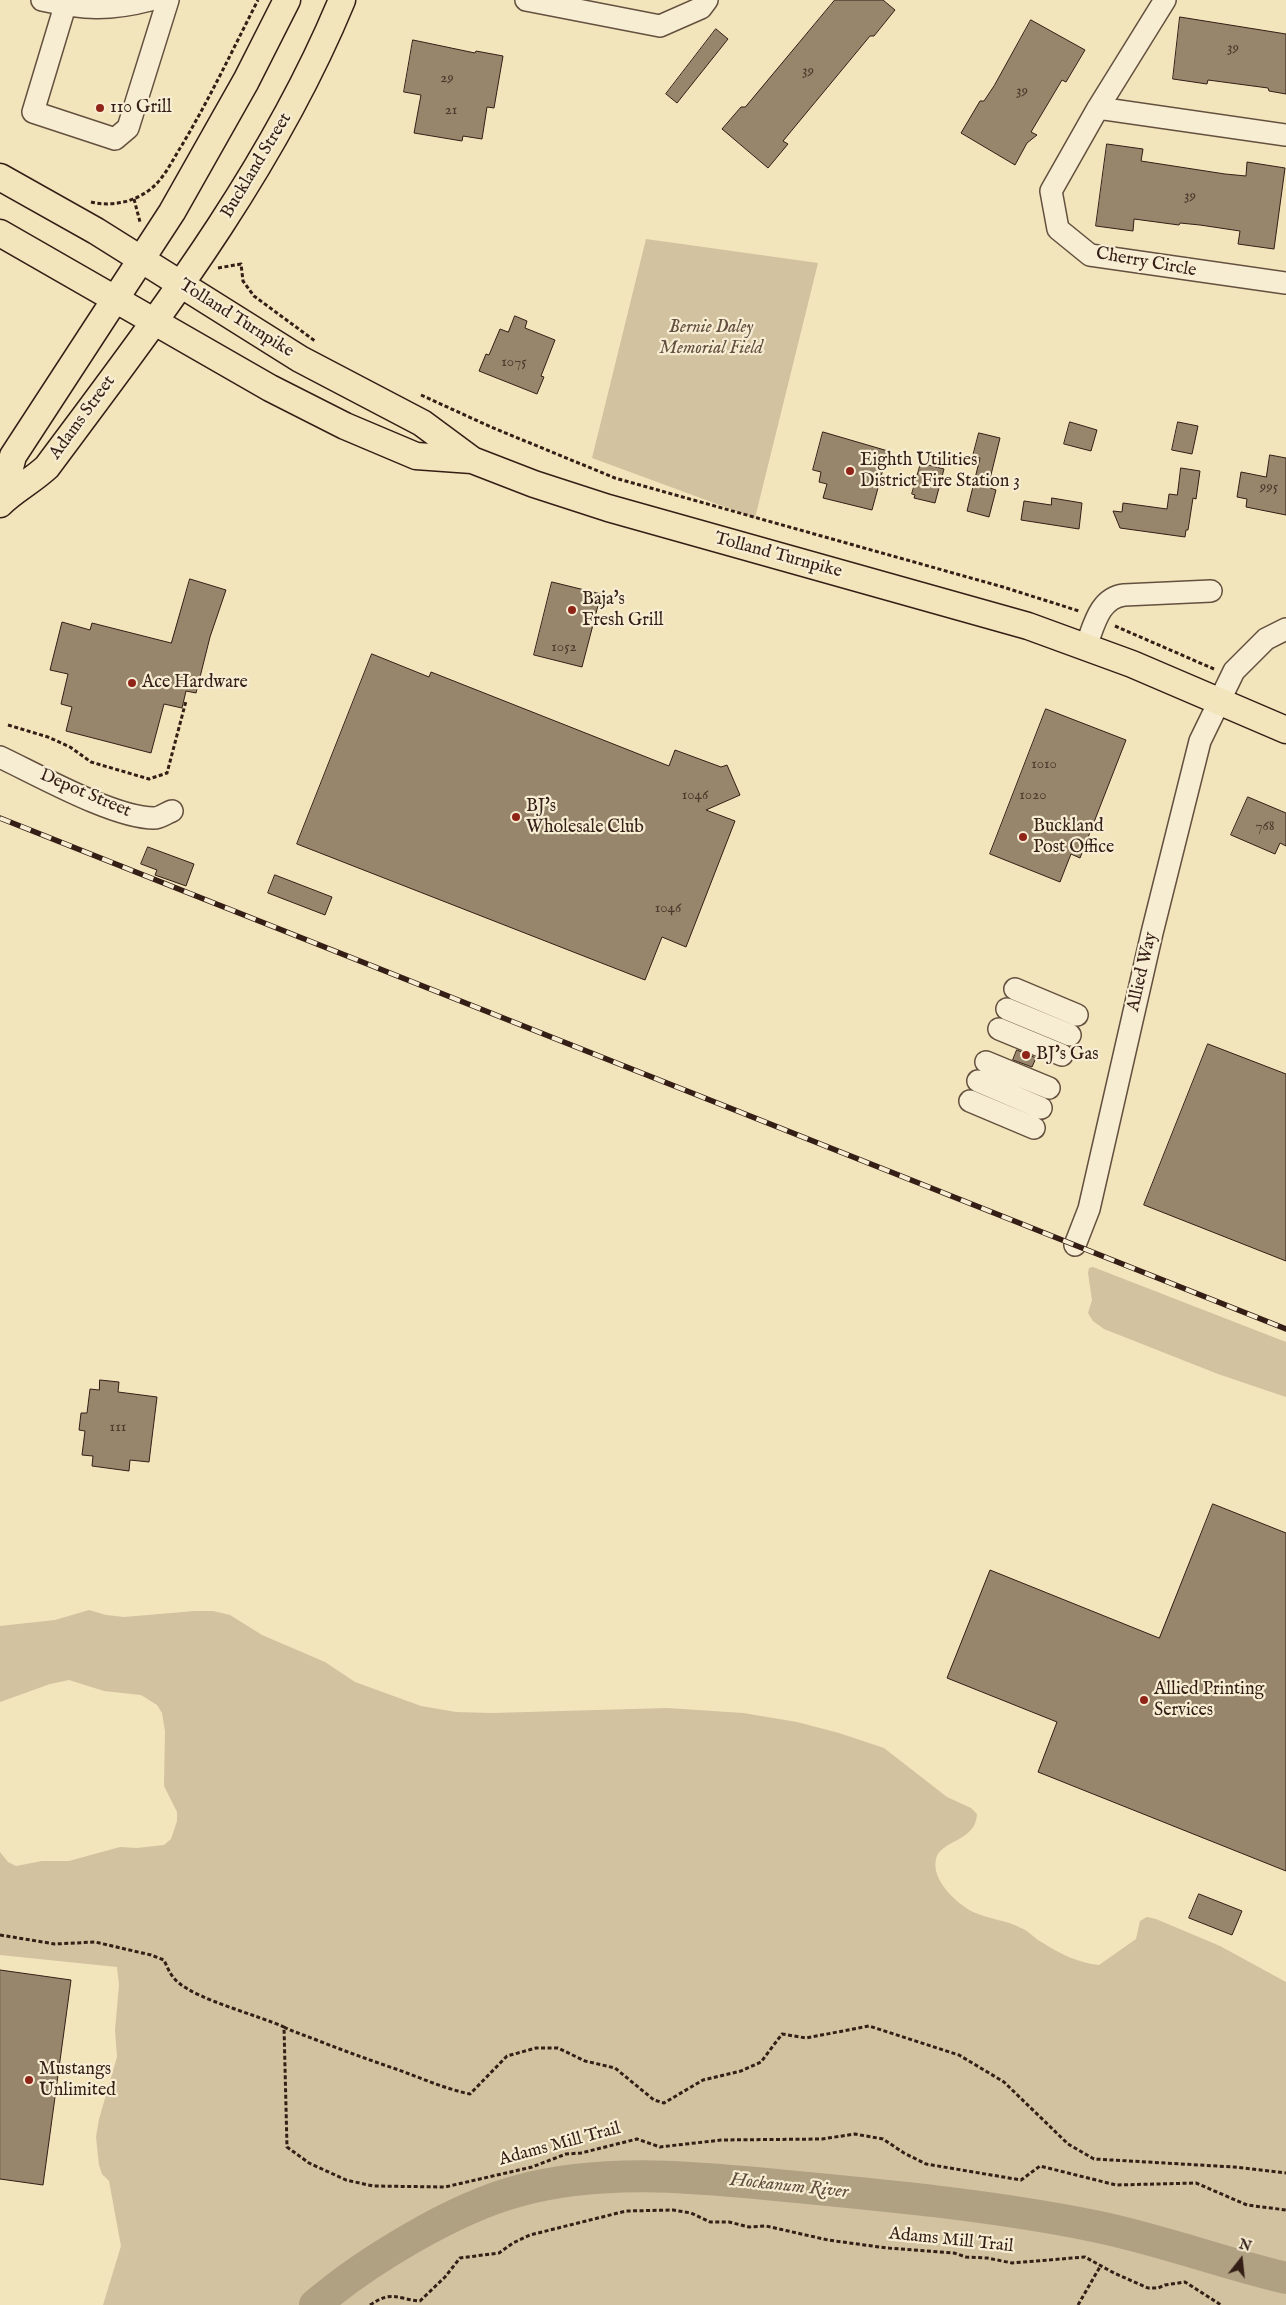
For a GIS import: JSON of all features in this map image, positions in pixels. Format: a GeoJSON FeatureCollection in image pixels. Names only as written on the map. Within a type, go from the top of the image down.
{"type":"FeatureCollection","features":[{"type":"Feature","properties":{"kind":"main road"},"geometry":{"type":"LineString","coordinates":[[116,299],[222,126],[287,0]]}},
{"type":"Feature","properties":{"kind":"main road","name":"Buckland Street"},"geometry":{"type":"LineString","coordinates":[[154,321],[223,224],[267,153],[316,61],[342,0]]}},
{"type":"Feature","properties":{"kind":"main road","name":"Tolland Turnpike"},"geometry":{"type":"LineString","coordinates":[[0,177],[96,231],[300,359],[422,423],[472,460],[534,484],[608,508],[981,612],[1086,646],[1286,730]]}},
{"type":"Feature","properties":{"kind":"main road","name":"Tolland Turnpike"},"geometry":{"type":"LineString","coordinates":[[0,233],[294,401],[416,456],[472,460]]}},
{"type":"Feature","properties":{"kind":"main road","name":"Adams Street"},"geometry":{"type":"LineString","coordinates":[[0,504],[8,469],[14,456],[116,299]]}},
{"type":"Feature","properties":{"kind":"main road","name":"Adams Street"},"geometry":{"type":"LineString","coordinates":[[0,504],[47,467],[154,321]]}},
{"type":"Feature","properties":{"kind":"street"},"geometry":{"type":"LineString","coordinates":[[42,0],[65,6],[97,8],[123,7],[150,0]]}},
{"type":"Feature","properties":{"kind":"street"},"geometry":{"type":"LineString","coordinates":[[65,6],[33,112],[115,139],[128,128],[168,0]]}},
{"type":"Feature","properties":{"kind":"street"},"geometry":{"type":"LineString","coordinates":[[526,0],[660,26],[701,8],[707,0]]}},
{"type":"Feature","properties":{"kind":"street","name":"Cherry Circle"},"geometry":{"type":"LineString","coordinates":[[1165,0],[1098,108],[1051,191],[1058,229],[1090,255],[1286,283]]}},
{"type":"Feature","properties":{"kind":"street"},"geometry":{"type":"LineString","coordinates":[[1098,108],[1286,135]]}},
{"type":"Feature","properties":{"kind":"street"},"geometry":{"type":"LineString","coordinates":[[1086,646],[1097,618],[1105,604],[1119,595],[1211,591]]}},
{"type":"Feature","properties":{"kind":"street"},"geometry":{"type":"LineString","coordinates":[[1220,701],[1234,671],[1266,639],[1286,630]]}},
{"type":"Feature","properties":{"kind":"street","name":"Allied Way"},"geometry":{"type":"LineString","coordinates":[[1075,1245],[1089,1209],[1152,933],[1200,741],[1220,701]]}},
{"type":"Feature","properties":{"kind":"street","name":"Depot Street"},"geometry":{"type":"LineString","coordinates":[[0,757],[109,808],[134,815],[156,818],[172,811]]}},
{"type":"Feature","properties":{"kind":"street"},"geometry":{"type":"LineString","coordinates":[[1072,1030],[1009,1004],[1072,1030]]}},
{"type":"Feature","properties":{"kind":"street"},"geometry":{"type":"LineString","coordinates":[[1044,1103],[980,1076],[1044,1103]]}},
{"type":"Feature","properties":{"kind":"path"},"geometry":{"type":"LineString","coordinates":[[87,201],[105,204],[124,202],[143,195],[158,182],[206,103],[258,0]]}},
{"type":"Feature","properties":{"kind":"path"},"geometry":{"type":"LineString","coordinates":[[241,264],[243,281],[254,296],[319,343]]}},
{"type":"Feature","properties":{"kind":"path"},"geometry":{"type":"LineString","coordinates":[[412,392],[615,478],[1003,587],[1097,618],[1197,661]]}},
{"type":"Feature","properties":{"kind":"path"},"geometry":{"type":"LineString","coordinates":[[8,725],[63,743],[91,762],[150,779],[167,773],[186,701]]}},
{"type":"Feature","properties":{"kind":"path"},"geometry":{"type":"LineString","coordinates":[[0,1935],[55,1944],[95,1942],[151,1955],[164,1960],[168,1972],[179,1984],[200,1995],[284,2027],[299,2035],[430,2081],[446,2089],[470,2094],[507,2056],[536,2048],[558,2048],[585,2061],[615,2068],[654,2100],[664,2103],[703,2080],[741,2071],[761,2062],[782,2034],[806,2038],[869,2026],[966,2059],[1004,2082],[1068,2144],[1094,2159],[1234,2167],[1286,2174]]}},
{"type":"Feature","properties":{"kind":"path","name":"Adams Mill Trail"},"geometry":{"type":"LineString","coordinates":[[284,2027],[287,2147],[309,2163],[346,2180],[373,2186],[445,2187],[532,2167],[566,2154],[581,2153],[637,2139],[660,2147],[721,2140],[813,2140],[855,2134],[883,2139],[904,2153],[926,2164],[1020,2180],[1040,2166],[1116,2185],[1196,2183],[1247,2205],[1286,2210]]}},
{"type":"Feature","properties":{"kind":"path","name":"Adams Mill Trail"},"geometry":{"type":"LineString","coordinates":[[370,2305],[383,2296],[403,2296],[420,2301],[445,2277],[460,2258],[499,2253],[530,2235],[626,2211],[673,2210],[691,2213],[710,2222],[729,2222],[749,2228],[766,2226],[828,2240],[887,2248],[954,2253],[966,2257],[987,2258],[1012,2263],[1085,2257],[1148,2288],[1158,2288],[1185,2282],[1221,2305]]}},
{"type":"Feature","properties":{"kind":"path"},"geometry":{"type":"LineString","coordinates":[[1078,2305],[1101,2266]]}},
{"type":"Feature","properties":{"kind":"green space","name":"Bernie Daley Memorial Field"},"geometry":{"type":"Polygon","coordinates":[[[646,239],[818,263],[755,518],[592,458],[646,239]]]}},
{"type":"Feature","properties":{"kind":"green space"},"geometry":{"type":"Polygon","coordinates":[[[1093,1267],[1286,1342],[1286,1397],[1218,1374],[1104,1329],[1093,1321],[1088,1313],[1092,1300],[1088,1273],[1089,1268],[1093,1267]]]}},
{"type":"Feature","properties":{"kind":"green space"},"geometry":{"type":"Polygon","coordinates":[[[89,1610],[106,1615],[124,1617],[195,1611],[213,1611],[230,1615],[262,1635],[325,1662],[355,1682],[421,1706],[456,1712],[492,1713],[667,1708],[743,1713],[797,1722],[884,1748],[947,1797],[971,1808],[977,1814],[971,1830],[939,1853],[935,1867],[937,1875],[946,1890],[966,1908],[1024,1929],[1056,1951],[1070,1957],[1099,1965],[1136,1939],[1140,1921],[1147,1917],[1156,1919],[1220,1946],[1286,1982],[1286,2305],[103,2305],[121,2246],[109,2181],[102,2174],[99,2165],[96,2137],[99,2119],[117,2057],[115,2030],[119,1985],[117,1967],[0,1955],[0,1852],[8,1862],[16,1866],[42,1861],[69,1861],[120,1847],[137,1848],[164,1845],[171,1839],[177,1821],[177,1812],[164,1786],[165,1731],[162,1713],[157,1705],[141,1695],[104,1691],[69,1680],[50,1684],[0,1702],[0,1626],[55,1620],[89,1610]]]}},
{"type":"Feature","properties":{"kind":"building"},"geometry":{"type":"Polygon","coordinates":[[[835,0],[883,0],[895,10],[874,36],[870,36],[783,141],[788,144],[768,168],[722,129],[741,107],[745,107],[835,0]]]}},
{"type":"Feature","properties":{"kind":"building"},"geometry":{"type":"Polygon","coordinates":[[[1180,17],[1286,34],[1286,94],[1269,91],[1268,88],[1208,80],[1207,84],[1173,79],[1180,17]]]}},
{"type":"Feature","properties":{"kind":"building"},"geometry":{"type":"Polygon","coordinates":[[[1031,20],[1085,50],[1066,82],[1062,80],[1031,132],[1037,135],[1027,143],[1015,165],[961,133],[980,101],[984,101],[994,86],[1031,20]]]}},
{"type":"Feature","properties":{"kind":"building"},"geometry":{"type":"Polygon","coordinates":[[[716,29],[728,39],[677,103],[666,94],[716,29]]]}},
{"type":"Feature","properties":{"kind":"building"},"geometry":{"type":"Polygon","coordinates":[[[413,40],[475,53],[476,51],[503,56],[494,108],[487,107],[482,139],[463,136],[462,141],[414,133],[421,95],[404,92],[413,40]]]}},
{"type":"Feature","properties":{"kind":"building"},"geometry":{"type":"Polygon","coordinates":[[[1107,144],[1143,149],[1141,161],[1225,174],[1246,176],[1247,162],[1285,168],[1274,249],[1238,244],[1240,231],[1200,225],[1180,223],[1179,225],[1134,219],[1133,231],[1096,226],[1107,144]]]}},
{"type":"Feature","properties":{"kind":"building"},"geometry":{"type":"Polygon","coordinates":[[[515,316],[527,321],[525,328],[555,340],[541,376],[544,377],[537,394],[479,371],[486,354],[489,355],[500,329],[508,332],[515,316]]]}},
{"type":"Feature","properties":{"kind":"building"},"geometry":{"type":"Polygon","coordinates":[[[1070,422],[1097,430],[1091,451],[1064,444],[1070,422]]]}},
{"type":"Feature","properties":{"kind":"building"},"geometry":{"type":"Polygon","coordinates":[[[1178,422],[1198,426],[1192,454],[1172,450],[1178,422]]]}},
{"type":"Feature","properties":{"kind":"building","name":"Eighth Utilities District Fire Station 3"},"geometry":{"type":"Polygon","coordinates":[[[823,432],[888,451],[872,510],[823,498],[827,484],[819,482],[821,472],[813,470],[823,432]]]}},
{"type":"Feature","properties":{"kind":"building"},"geometry":{"type":"Polygon","coordinates":[[[979,433],[1000,438],[988,487],[996,490],[989,517],[967,511],[980,458],[973,456],[979,433]]]}},
{"type":"Feature","properties":{"kind":"building"},"geometry":{"type":"Polygon","coordinates":[[[1270,455],[1286,458],[1286,515],[1246,507],[1247,499],[1237,497],[1241,472],[1266,477],[1270,455]]]}},
{"type":"Feature","properties":{"kind":"building"},"geometry":{"type":"Polygon","coordinates":[[[921,463],[944,469],[935,503],[914,498],[915,495],[912,494],[921,463]]]}},
{"type":"Feature","properties":{"kind":"building"},"geometry":{"type":"Polygon","coordinates":[[[1181,468],[1200,471],[1196,499],[1193,498],[1188,530],[1186,530],[1185,537],[1120,528],[1113,511],[1122,512],[1123,503],[1167,509],[1169,494],[1177,495],[1181,468]]]}},
{"type":"Feature","properties":{"kind":"building"},"geometry":{"type":"Polygon","coordinates":[[[1052,498],[1082,503],[1079,529],[1021,520],[1024,501],[1051,505],[1052,498]]]}},
{"type":"Feature","properties":{"kind":"building","name":"Ace Hardware"},"geometry":{"type":"Polygon","coordinates":[[[190,579],[226,590],[210,637],[196,693],[186,691],[182,708],[164,704],[151,753],[66,731],[72,707],[61,704],[68,674],[50,670],[62,622],[90,630],[92,623],[171,643],[190,579]]]}},
{"type":"Feature","properties":{"kind":"building"},"geometry":{"type":"Polygon","coordinates":[[[552,582],[601,594],[582,667],[534,655],[552,582]]]}},
{"type":"Feature","properties":{"kind":"building","name":"BJ's Wholesale Club"},"geometry":{"type":"Polygon","coordinates":[[[372,654],[429,677],[431,672],[669,766],[675,750],[721,767],[727,765],[740,795],[706,810],[735,821],[686,947],[662,937],[645,980],[297,844],[372,654]]]}},
{"type":"Feature","properties":{"kind":"building"},"geometry":{"type":"Polygon","coordinates":[[[1046,709],[1126,740],[1080,858],[1071,854],[1060,882],[990,854],[1046,709]]]}},
{"type":"Feature","properties":{"kind":"building"},"geometry":{"type":"Polygon","coordinates":[[[1248,797],[1286,813],[1286,846],[1280,843],[1275,854],[1231,835],[1248,797]]]}},
{"type":"Feature","properties":{"kind":"building"},"geometry":{"type":"Polygon","coordinates":[[[148,847],[194,864],[186,886],[155,875],[157,870],[141,864],[148,847]]]}},
{"type":"Feature","properties":{"kind":"building"},"geometry":{"type":"Polygon","coordinates":[[[275,875],[332,897],[325,915],[268,893],[275,875]]]}},
{"type":"Feature","properties":{"kind":"building"},"geometry":{"type":"Polygon","coordinates":[[[1208,1044],[1286,1074],[1286,1261],[1144,1205],[1208,1044]]]}},
{"type":"Feature","properties":{"kind":"building"},"geometry":{"type":"Polygon","coordinates":[[[1017,1050],[1036,1058],[1032,1067],[1013,1060],[1017,1050]]]}},
{"type":"Feature","properties":{"kind":"building"},"geometry":{"type":"Polygon","coordinates":[[[100,1380],[119,1382],[118,1392],[157,1397],[149,1462],[130,1460],[129,1471],[92,1466],[93,1456],[82,1455],[85,1431],[79,1430],[81,1413],[87,1413],[90,1389],[99,1390],[100,1380]]]}},
{"type":"Feature","properties":{"kind":"building","name":"Allied Printing Services"},"geometry":{"type":"Polygon","coordinates":[[[1213,1504],[1286,1533],[1286,1871],[1038,1772],[1057,1722],[947,1678],[990,1570],[1159,1638],[1213,1504]]]}},
{"type":"Feature","properties":{"kind":"building"},"geometry":{"type":"Polygon","coordinates":[[[1199,1894],[1242,1911],[1232,1935],[1189,1918],[1199,1894]]]}},
{"type":"Feature","properties":{"kind":"building","name":"Mustangs Unlimited"},"geometry":{"type":"Polygon","coordinates":[[[0,1970],[71,1980],[43,2185],[0,2179],[0,1970]]]}},
{"type":"Feature","properties":{"kind":"waterway","name":"Hockanum River"},"geometry":{"type":"LineString","coordinates":[[315,2305],[359,2271],[411,2238],[466,2210],[493,2199],[518,2191],[582,2179],[647,2176],[744,2182],[896,2197],[1015,2212],[1118,2231],[1286,2278]]}},
{"type":"Feature","properties":{"kind":"railway"},"geometry":{"type":"LineString","coordinates":[[0,818],[1286,1329]]}},
{"type":"Feature","properties":{"kind":"place","name":"110 Grill"},"geometry":{"type":"Point","coordinates":[100,108]}},
{"type":"Feature","properties":{"kind":"place","name":"Eighth Utilities District Fire Station 3"},"geometry":{"type":"Point","coordinates":[850,471]}},
{"type":"Feature","properties":{"kind":"place","name":"Baja's Fresh Grill"},"geometry":{"type":"Point","coordinates":[572,610]}},
{"type":"Feature","properties":{"kind":"place","name":"Ace Hardware"},"geometry":{"type":"Point","coordinates":[132,683]}},
{"type":"Feature","properties":{"kind":"place","name":"BJ's Wholesale Club"},"geometry":{"type":"Point","coordinates":[516,817]}},
{"type":"Feature","properties":{"kind":"place","name":"Buckland Post Office"},"geometry":{"type":"Point","coordinates":[1023,837]}},
{"type":"Feature","properties":{"kind":"place","name":"BJ's Gas"},"geometry":{"type":"Point","coordinates":[1026,1055]}},
{"type":"Feature","properties":{"kind":"place","name":"Allied Printing Services"},"geometry":{"type":"Point","coordinates":[1144,1700]}},
{"type":"Feature","properties":{"kind":"place","name":"Mustangs Unlimited"},"geometry":{"type":"Point","coordinates":[29,2080]}}]}
